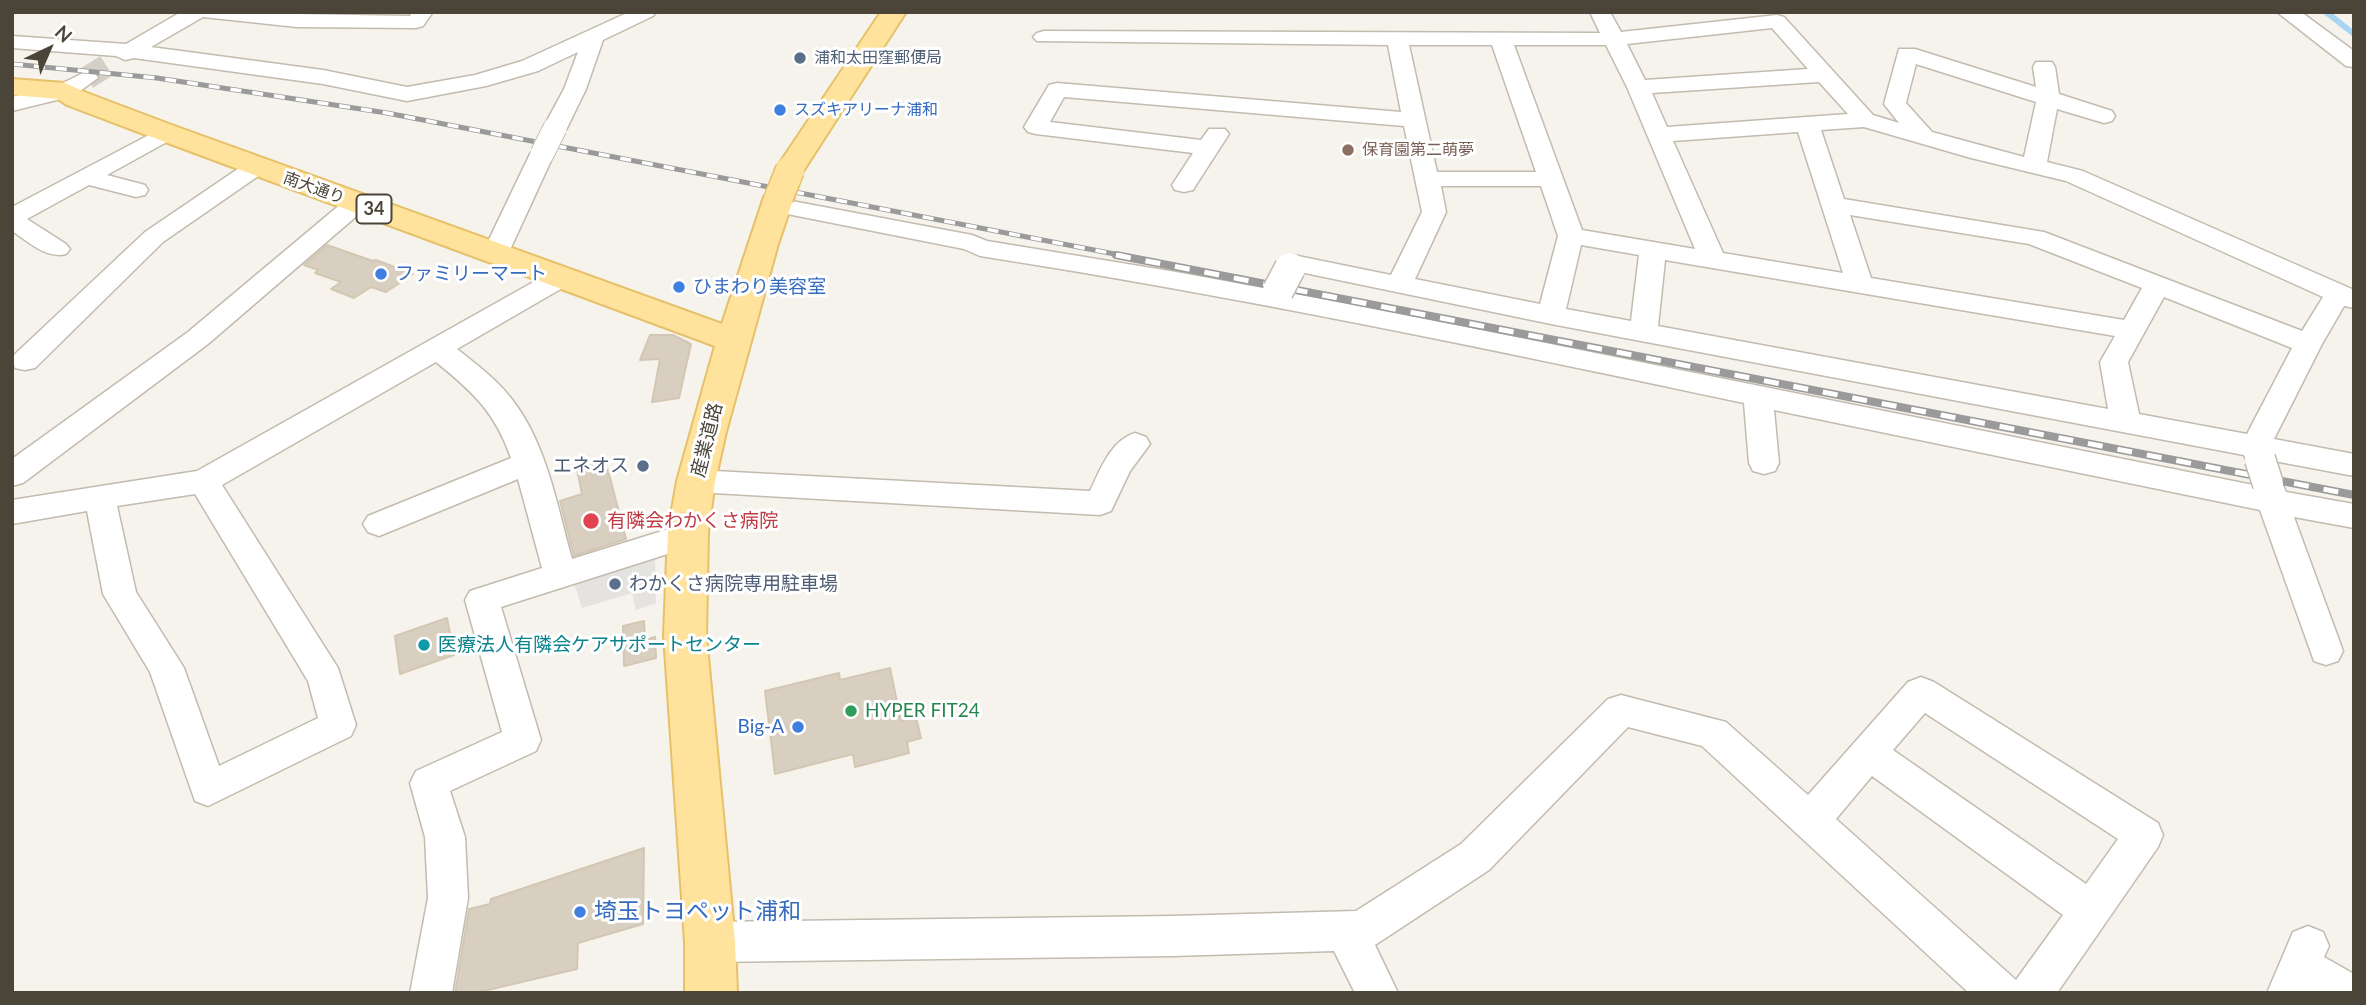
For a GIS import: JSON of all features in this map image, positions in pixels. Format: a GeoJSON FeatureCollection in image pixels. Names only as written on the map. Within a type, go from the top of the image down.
{"type":"FeatureCollection","features":[{"type":"Feature","properties":{"kind":"main road","name":"産業道路"},"geometry":{"type":"LineString","coordinates":[[711,993],[710,942],[685,635],[688,535],[696,481],[734,341],[781,191],[894,12]]}},
{"type":"Feature","properties":{"kind":"main road","name":"南大通り"},"geometry":{"type":"LineString","coordinates":[[12,87],[76,84],[77,100],[734,341]]}},
{"type":"Feature","properties":{"kind":"street"},"geometry":{"type":"LineString","coordinates":[[122,56],[196,12]]}},
{"type":"Feature","properties":{"kind":"street"},"geometry":{"type":"LineString","coordinates":[[208,12],[274,19],[416,22],[423,12]]}},
{"type":"Feature","properties":{"kind":"street"},"geometry":{"type":"LineString","coordinates":[[12,42],[122,56],[216,62],[323,77],[407,94],[478,81],[530,66],[646,12]]}},
{"type":"Feature","properties":{"kind":"street"},"geometry":{"type":"LineString","coordinates":[[1042,12],[1044,61]]}},
{"type":"Feature","properties":{"kind":"street"},"geometry":{"type":"LineString","coordinates":[[1238,12],[1241,38]]}},
{"type":"Feature","properties":{"kind":"street"},"geometry":{"type":"LineString","coordinates":[[1600,12],[1638,87],[1713,260]]}},
{"type":"Feature","properties":{"kind":"street"},"geometry":{"type":"LineString","coordinates":[[2287,12],[2354,61]]}},
{"type":"Feature","properties":{"kind":"street"},"geometry":{"type":"LineString","coordinates":[[216,62],[274,19]]}},
{"type":"Feature","properties":{"kind":"street"},"geometry":{"type":"LineString","coordinates":[[1044,37],[1615,39],[1777,21],[1865,120]]}},
{"type":"Feature","properties":{"kind":"street"},"geometry":{"type":"LineString","coordinates":[[496,252],[575,89],[594,36]]}},
{"type":"Feature","properties":{"kind":"street"},"geometry":{"type":"LineString","coordinates":[[1397,39],[1412,120],[1434,212],[1400,283]]}},
{"type":"Feature","properties":{"kind":"street"},"geometry":{"type":"LineString","coordinates":[[1501,39],[1571,236],[1551,316]]}},
{"type":"Feature","properties":{"kind":"street"},"geometry":{"type":"LineString","coordinates":[[1923,136],[1895,104],[1907,54],[2104,116]]}},
{"type":"Feature","properties":{"kind":"street"},"geometry":{"type":"LineString","coordinates":[[2034,165],[2048,98],[2044,67]]}},
{"type":"Feature","properties":{"kind":"street"},"geometry":{"type":"LineString","coordinates":[[1638,87],[1824,75]]}},
{"type":"Feature","properties":{"kind":"street"},"geometry":{"type":"LineString","coordinates":[[12,104],[76,84]]}},
{"type":"Feature","properties":{"kind":"street"},"geometry":{"type":"LineString","coordinates":[[1208,148],[1036,127],[1057,90],[1412,120]]}},
{"type":"Feature","properties":{"kind":"street"},"geometry":{"type":"LineString","coordinates":[[1184,185],[1235,106]]}},
{"type":"Feature","properties":{"kind":"street"},"geometry":{"type":"LineString","coordinates":[[1657,135],[1865,120],[2074,176],[2346,297],[2308,344],[2264,472],[2326,651]]}},
{"type":"Feature","properties":{"kind":"street"},"geometry":{"type":"LineString","coordinates":[[1807,124],[1860,284]]}},
{"type":"Feature","properties":{"kind":"street"},"geometry":{"type":"LineString","coordinates":[[57,249],[12,218],[166,133]]}},
{"type":"Feature","properties":{"kind":"street"},"geometry":{"type":"LineString","coordinates":[[25,361],[154,237],[256,167]]}},
{"type":"Feature","properties":{"kind":"street"},"geometry":{"type":"LineString","coordinates":[[85,176],[136,190]]}},
{"type":"Feature","properties":{"kind":"street"},"geometry":{"type":"LineString","coordinates":[[1426,179],[1549,179]]}},
{"type":"Feature","properties":{"kind":"street"},"geometry":{"type":"LineString","coordinates":[[781,191],[972,243],[980,248],[1281,286],[1592,360],[1758,396],[2264,472],[2354,465]]}},
{"type":"Feature","properties":{"kind":"street"},"geometry":{"type":"LineString","coordinates":[[12,475],[198,338],[357,203]]}},
{"type":"Feature","properties":{"kind":"street"},"geometry":{"type":"LineString","coordinates":[[1834,205],[2035,237],[2308,344]]}},
{"type":"Feature","properties":{"kind":"street"},"geometry":{"type":"LineString","coordinates":[[1571,236],[2133,330]]}},
{"type":"Feature","properties":{"kind":"street"},"geometry":{"type":"LineString","coordinates":[[1643,332],[1653,250]]}},
{"type":"Feature","properties":{"kind":"street"},"geometry":{"type":"LineString","coordinates":[[1281,286],[1293,263],[1551,316],[2125,421],[2264,472],[2354,516]]}},
{"type":"Feature","properties":{"kind":"street"},"geometry":{"type":"LineString","coordinates":[[12,512],[204,481],[562,277]]}},
{"type":"Feature","properties":{"kind":"street"},"geometry":{"type":"LineString","coordinates":[[2125,421],[2114,362],[2158,285]]}},
{"type":"Feature","properties":{"kind":"street"},"geometry":{"type":"LineString","coordinates":[[439,349],[488,391],[507,415],[526,464],[560,574]]}},
{"type":"Feature","properties":{"kind":"street"},"geometry":{"type":"LineString","coordinates":[[1758,396],[1764,463]]}},
{"type":"Feature","properties":{"kind":"street"},"geometry":{"type":"LineString","coordinates":[[696,481],[1100,503],[1117,466],[1135,444]]}},
{"type":"Feature","properties":{"kind":"street"},"geometry":{"type":"LineString","coordinates":[[379,524],[526,464]]}},
{"type":"Feature","properties":{"kind":"street"},"geometry":{"type":"LineString","coordinates":[[100,499],[120,594],[166,667],[208,789],[338,725],[325,678],[204,481]]}},
{"type":"Feature","properties":{"kind":"street"},"geometry":{"type":"LineString","coordinates":[[430,993],[448,898],[445,837],[429,783],[523,740],[482,600],[688,535]]}},
{"type":"Feature","properties":{"kind":"street"},"geometry":{"type":"LineString","coordinates":[[1810,821],[1921,692],[2144,835],[2032,993]]}},
{"type":"Feature","properties":{"kind":"street"},"geometry":{"type":"LineString","coordinates":[[710,942],[1362,930],[1475,857],[1621,710],[1713,733],[2000,993]]}},
{"type":"Feature","properties":{"kind":"street"},"geometry":{"type":"LineString","coordinates":[[1868,753],[2091,911]]}},
{"type":"Feature","properties":{"kind":"street"},"geometry":{"type":"LineString","coordinates":[[1346,931],[1377,993]]}},
{"type":"Feature","properties":{"kind":"street"},"geometry":{"type":"LineString","coordinates":[[2299,968],[2345,993]]}},
{"type":"Feature","properties":{"kind":"shaded area","name":"わかくさ病院専用駐車場"},"geometry":{"type":"Polygon","coordinates":[[[655,550],[656,603],[636,610],[632,593],[582,608],[572,577],[655,550]]]}},
{"type":"Feature","properties":{"kind":"building"},"geometry":{"type":"Polygon","coordinates":[[[327,245],[413,274],[386,292],[371,287],[354,298],[331,289],[341,282],[315,273],[318,270],[304,265],[327,245]]]}},
{"type":"Feature","properties":{"kind":"building"},"geometry":{"type":"Polygon","coordinates":[[[650,335],[673,335],[691,344],[679,398],[652,402],[660,359],[640,360],[650,335]]]}},
{"type":"Feature","properties":{"kind":"building"},"geometry":{"type":"Polygon","coordinates":[[[595,464],[597,473],[608,470],[626,539],[574,556],[560,501],[582,494],[577,469],[595,464]]]}},
{"type":"Feature","properties":{"kind":"building","name":"医療法人有隣会ケアサポートセンター"},"geometry":{"type":"Polygon","coordinates":[[[447,618],[454,655],[400,674],[395,636],[447,618]]]}},
{"type":"Feature","properties":{"kind":"building"},"geometry":{"type":"Polygon","coordinates":[[[644,621],[645,640],[655,637],[656,658],[624,666],[623,626],[644,621]]]}},
{"type":"Feature","properties":{"kind":"building"},"geometry":{"type":"Polygon","coordinates":[[[890,668],[901,721],[916,717],[921,738],[907,742],[909,753],[855,767],[853,754],[775,774],[765,691],[839,673],[840,680],[890,668]]]}},
{"type":"Feature","properties":{"kind":"building"},"geometry":{"type":"Polygon","coordinates":[[[644,848],[643,924],[578,943],[577,969],[475,993],[455,993],[469,909],[490,904],[491,899],[644,848]]]}},
{"type":"Feature","properties":{"kind":"waterway"},"geometry":{"type":"LineString","coordinates":[[2326,12],[2354,34]]}},
{"type":"Feature","properties":{"kind":"tunnel"},"geometry":{"type":"LineString","coordinates":[[87,78],[114,61]]}},
{"type":"Feature","properties":{"kind":"railway"},"geometry":{"type":"LineString","coordinates":[[12,64],[157,78],[387,113],[1125,256]]}},
{"type":"Feature","properties":{"kind":"railway"},"geometry":{"type":"LineString","coordinates":[[1116,255],[2354,495]]}},
{"type":"Feature","properties":{"kind":"place","name":"浦和太田窪郵便局"},"geometry":{"type":"Point","coordinates":[800,58]}},
{"type":"Feature","properties":{"kind":"place","name":"スズキアリーナ浦和"},"geometry":{"type":"Point","coordinates":[780,110]}},
{"type":"Feature","properties":{"kind":"place","name":"保育園第二萌夢"},"geometry":{"type":"Point","coordinates":[1348,150]}},
{"type":"Feature","properties":{"kind":"place","name":"ファミリーマート"},"geometry":{"type":"Point","coordinates":[381,274]}},
{"type":"Feature","properties":{"kind":"place","name":"ひまわり美容室"},"geometry":{"type":"Point","coordinates":[679,287]}},
{"type":"Feature","properties":{"kind":"place","name":"エネオス"},"geometry":{"type":"Point","coordinates":[643,466]}},
{"type":"Feature","properties":{"kind":"place","name":"有隣会わかくさ病院"},"geometry":{"type":"Point","coordinates":[591,521]}},
{"type":"Feature","properties":{"kind":"place","name":"わかくさ病院専用駐車場"},"geometry":{"type":"Point","coordinates":[615,584]}},
{"type":"Feature","properties":{"kind":"place","name":"医療法人有隣会ケアサポートセンター"},"geometry":{"type":"Point","coordinates":[424,645]}},
{"type":"Feature","properties":{"kind":"place","name":"HYPER FIT24"},"geometry":{"type":"Point","coordinates":[851,711]}},
{"type":"Feature","properties":{"kind":"place","name":"Big-A"},"geometry":{"type":"Point","coordinates":[798,727]}},
{"type":"Feature","properties":{"kind":"place","name":"埼玉トヨペット浦和"},"geometry":{"type":"Point","coordinates":[580,912]}}]}
